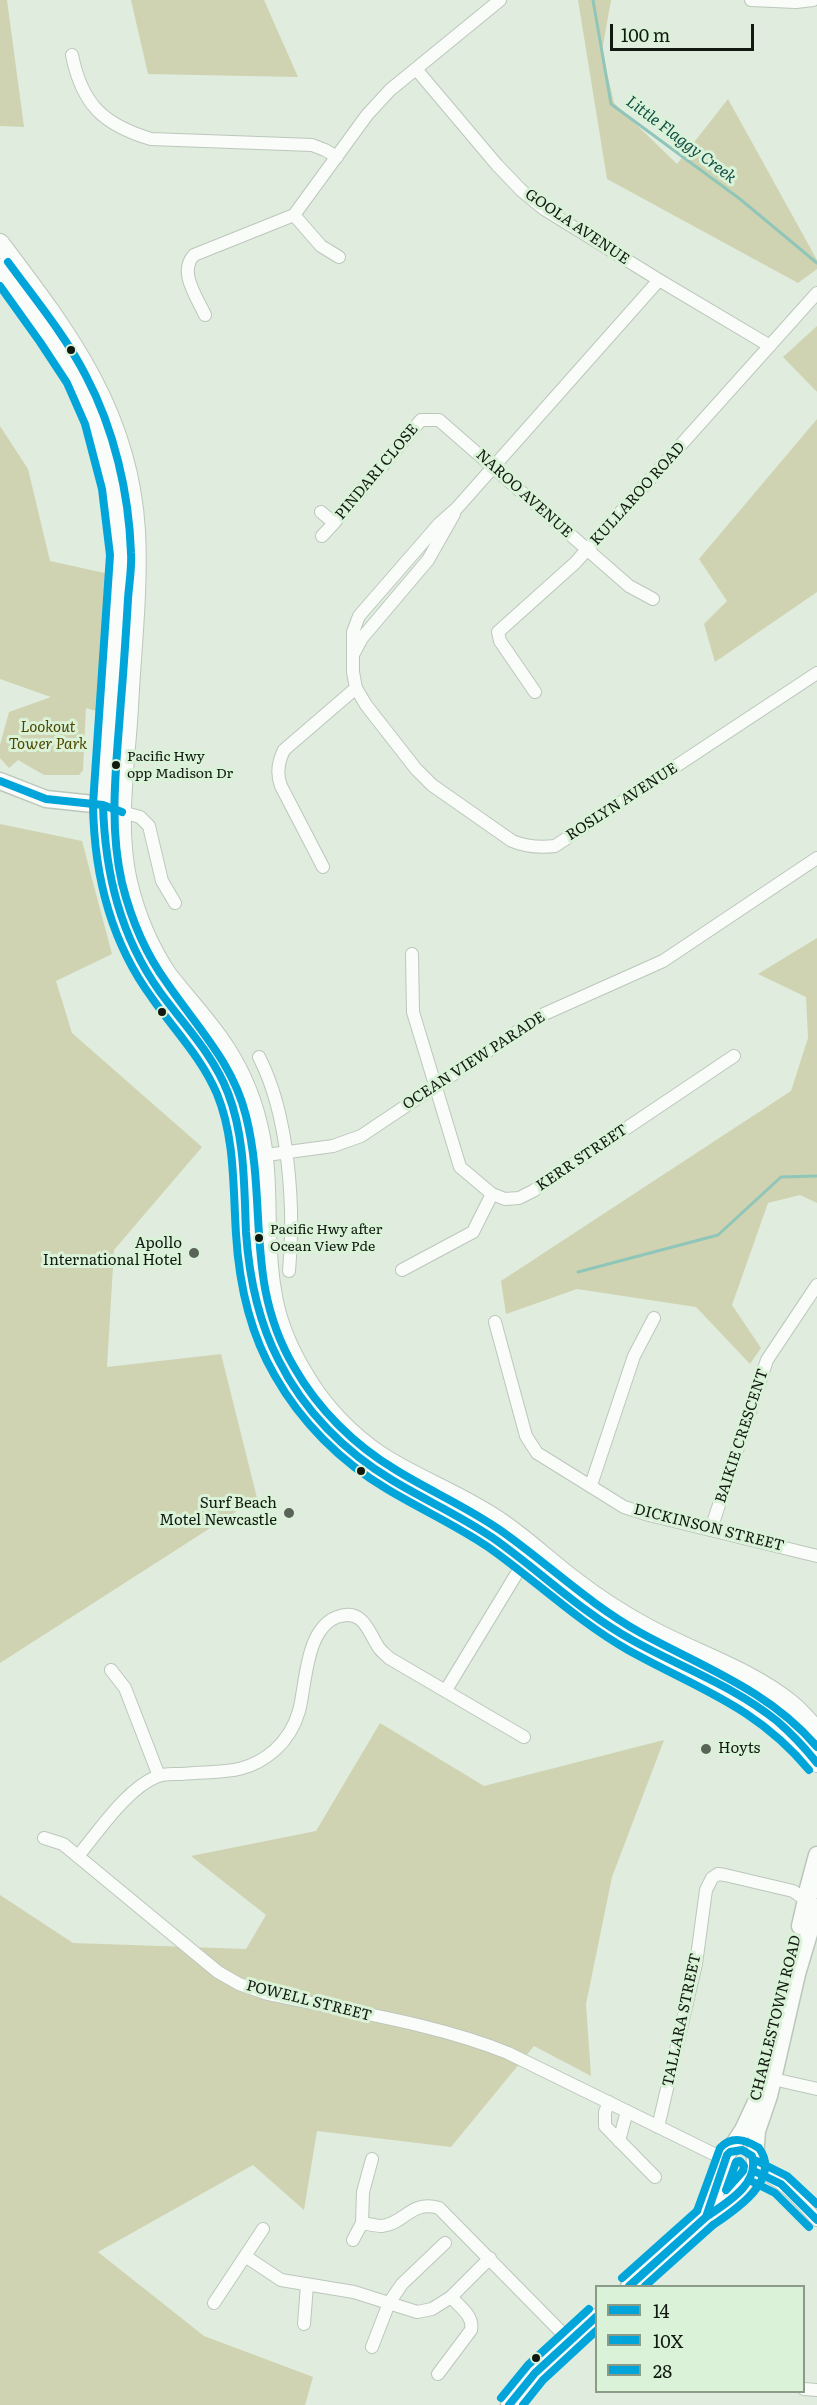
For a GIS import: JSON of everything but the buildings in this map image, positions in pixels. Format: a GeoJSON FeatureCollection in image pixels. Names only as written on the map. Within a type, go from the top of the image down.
{"type":"FeatureCollection","features":[{"type":"Feature","properties":{"kind":"highway"},"geometry":{"type":"LineString","coordinates":[[0,243],[52,311],[92,375],[108,409],[128,475],[136,530],[136,575],[122,812],[123,853],[127,877],[142,926],[153,949],[168,974],[222,1042],[237,1068],[258,1123],[264,1155],[271,1288],[281,1323],[304,1376],[338,1419],[379,1455],[500,1521],[567,1596],[632,1640],[760,1707],[785,1726],[813,1758]]}},
{"type":"Feature","properties":{"kind":"highway"},"geometry":{"type":"LineString","coordinates":[[0,268],[46,331],[76,379],[97,427],[113,485],[121,555],[103,806],[106,860],[115,902],[123,924],[160,992],[200,1040],[219,1072],[239,1127],[244,1158],[252,1283],[270,1340],[294,1388],[312,1412],[352,1452],[376,1470],[492,1537],[529,1554],[650,1630],[754,1679],[797,1709],[817,1731]]}},
{"type":"Feature","properties":{"kind":"main road"},"geometry":{"type":"LineString","coordinates":[[0,781],[46,799],[103,806],[122,812]]}},
{"type":"Feature","properties":{"kind":"main road"},"geometry":{"type":"LineString","coordinates":[[813,1758],[817,1771]]}},
{"type":"Feature","properties":{"kind":"main road"},"geometry":{"type":"LineString","coordinates":[[805,1899],[817,1855]]}},
{"type":"Feature","properties":{"kind":"main road","name":"CHARLESTOWN ROAD"},"geometry":{"type":"LineString","coordinates":[[706,2217],[726,2158],[756,2102],[805,1899],[817,1883]]}},
{"type":"Feature","properties":{"kind":"main road","name":"CHARLESTOWN ROAD"},"geometry":{"type":"LineString","coordinates":[[634,2285],[706,2217],[731,2200],[752,2171],[757,2131],[773,2079],[813,1923],[805,1899]]}},
{"type":"Feature","properties":{"kind":"main road"},"geometry":{"type":"LineString","coordinates":[[742,2150],[752,2156],[752,2171],[741,2182],[730,2180],[726,2176],[726,2158],[742,2150]]}},
{"type":"Feature","properties":{"kind":"main road"},"geometry":{"type":"LineString","coordinates":[[509,2405],[535,2373],[595,2320]]}},
{"type":"Feature","properties":{"kind":"street"},"geometry":{"type":"LineString","coordinates":[[205,315],[188,277],[186,266],[194,255],[294,215],[367,115],[390,90],[487,4],[500,0]]}},
{"type":"Feature","properties":{"kind":"street"},"geometry":{"type":"LineString","coordinates":[[751,0],[796,2],[813,0]]}},
{"type":"Feature","properties":{"kind":"street"},"geometry":{"type":"LineString","coordinates":[[72,56],[78,78],[95,110],[126,131],[151,138],[312,145],[337,157]]}},
{"type":"Feature","properties":{"kind":"street","name":"GOOLA AVENUE"},"geometry":{"type":"LineString","coordinates":[[416,69],[520,190],[544,208],[659,280],[771,346]]}},
{"type":"Feature","properties":{"kind":"street"},"geometry":{"type":"LineString","coordinates":[[294,215],[321,246],[339,257]]}},
{"type":"Feature","properties":{"kind":"street","name":"ROSLYN AVENUE"},"geometry":{"type":"LineString","coordinates":[[659,280],[359,616],[353,632],[352,656],[357,688],[378,722],[402,753],[432,785],[512,841],[525,846],[541,848],[555,846],[817,673]]}},
{"type":"Feature","properties":{"kind":"street","name":"KULLAROO ROAD"},"geometry":{"type":"LineString","coordinates":[[536,692],[500,641],[498,632],[587,550],[817,293]]}},
{"type":"Feature","properties":{"kind":"street","name":"NAROO AVENUE"},"geometry":{"type":"LineString","coordinates":[[421,420],[434,419],[444,423],[629,586],[653,599]]}},
{"type":"Feature","properties":{"kind":"street","name":"PINDARI CLOSE"},"geometry":{"type":"LineString","coordinates":[[322,536],[421,420]]}},
{"type":"Feature","properties":{"kind":"street","name":"PINDARI CLOSE"},"geometry":{"type":"LineString","coordinates":[[321,512],[333,523]]}},
{"type":"Feature","properties":{"kind":"street"},"geometry":{"type":"LineString","coordinates":[[323,867],[281,786],[278,778],[279,759],[285,750],[357,688]]}},
{"type":"Feature","properties":{"kind":"street"},"geometry":{"type":"LineString","coordinates":[[122,812],[140,817],[149,826],[162,881],[176,903]]}},
{"type":"Feature","properties":{"kind":"street","name":"OCEAN VIEW PARADE"},"geometry":{"type":"LineString","coordinates":[[244,1158],[347,1142],[361,1136],[542,1015],[663,961],[817,858]]}},
{"type":"Feature","properties":{"kind":"street"},"geometry":{"type":"LineString","coordinates":[[402,1270],[473,1232],[492,1194],[460,1167],[413,1012],[412,954]]}},
{"type":"Feature","properties":{"kind":"street","name":"KERR STREET"},"geometry":{"type":"LineString","coordinates":[[492,1194],[505,1199],[519,1198],[533,1191],[734,1056]]}},
{"type":"Feature","properties":{"kind":"street"},"geometry":{"type":"LineString","coordinates":[[259,1057],[273,1089],[286,1152],[291,1214],[289,1271]]}},
{"type":"Feature","properties":{"kind":"street","name":"BAIKIE CRESCENT"},"geometry":{"type":"LineString","coordinates":[[711,1529],[767,1360],[817,1285]]}},
{"type":"Feature","properties":{"kind":"street"},"geometry":{"type":"LineString","coordinates":[[591,1485],[634,1356],[654,1318]]}},
{"type":"Feature","properties":{"kind":"street","name":"DICKINSON STREET"},"geometry":{"type":"LineString","coordinates":[[495,1322],[526,1436],[537,1452],[624,1507],[817,1556]]}},
{"type":"Feature","properties":{"kind":"street"},"geometry":{"type":"LineString","coordinates":[[446,1690],[529,1554]]}},
{"type":"Feature","properties":{"kind":"street"},"geometry":{"type":"LineString","coordinates":[[78,1856],[123,1802],[141,1786],[159,1776],[242,1770],[261,1761],[277,1748],[290,1731],[299,1711],[308,1658],[316,1640],[325,1626],[337,1617],[351,1616],[365,1622],[378,1648],[389,1658],[524,1737]]}},
{"type":"Feature","properties":{"kind":"street"},"geometry":{"type":"LineString","coordinates":[[111,1670],[125,1688],[159,1776]]}},
{"type":"Feature","properties":{"kind":"street"},"geometry":{"type":"LineString","coordinates":[[797,1709],[817,1717]]}},
{"type":"Feature","properties":{"kind":"street","name":"POWELL STREET"},"geometry":{"type":"LineString","coordinates":[[44,1838],[63,1844],[199,1957],[239,1984],[268,1994],[485,2043],[726,2158]]}},
{"type":"Feature","properties":{"kind":"street","name":"TALLARA STREET"},"geometry":{"type":"LineString","coordinates":[[658,2127],[696,1964],[706,1890],[712,1878],[718,1874],[725,1875],[805,1899]]}},
{"type":"Feature","properties":{"kind":"street"},"geometry":{"type":"LineString","coordinates":[[773,2079],[817,2089]]}},
{"type":"Feature","properties":{"kind":"street"},"geometry":{"type":"LineString","coordinates":[[609,2102],[605,2112],[605,2126],[655,2177]]}},
{"type":"Feature","properties":{"kind":"street"},"geometry":{"type":"LineString","coordinates":[[620,2141],[627,2112]]}},
{"type":"Feature","properties":{"kind":"street"},"geometry":{"type":"LineString","coordinates":[[353,2240],[362,2223],[363,2192],[372,2159]]}},
{"type":"Feature","properties":{"kind":"street"},"geometry":{"type":"LineString","coordinates":[[752,2171],[769,2175],[783,2185],[817,2220]]}},
{"type":"Feature","properties":{"kind":"street"},"geometry":{"type":"LineString","coordinates":[[362,2223],[382,2226],[421,2206],[439,2208],[450,2216],[571,2342]]}},
{"type":"Feature","properties":{"kind":"street"},"geometry":{"type":"LineString","coordinates":[[214,2303],[263,2229]]}},
{"type":"Feature","properties":{"kind":"street"},"geometry":{"type":"LineString","coordinates":[[372,2347],[389,2303],[402,2284],[445,2243]]}},
{"type":"Feature","properties":{"kind":"street"},"geometry":{"type":"LineString","coordinates":[[245,2256],[281,2280],[354,2292],[417,2312],[432,2309],[451,2297],[490,2258]]}},
{"type":"Feature","properties":{"kind":"street"},"geometry":{"type":"LineString","coordinates":[[304,2324],[306,2285]]}},
{"type":"Feature","properties":{"kind":"street"},"geometry":{"type":"LineString","coordinates":[[438,2374],[471,2330],[472,2324],[469,2316],[451,2297]]}},
{"type":"Feature","properties":{"kind":"green space"},"geometry":{"type":"Polygon","coordinates":[[[0,0],[7,0],[24,127],[0,126],[0,0]]]}},
{"type":"Feature","properties":{"kind":"green space"},"geometry":{"type":"Polygon","coordinates":[[[131,0],[264,0],[298,77],[148,74],[131,0]]]}},
{"type":"Feature","properties":{"kind":"green space"},"geometry":{"type":"Polygon","coordinates":[[[578,0],[611,0],[602,51],[614,103],[677,164],[728,99],[817,260],[817,269],[798,283],[607,179],[578,0]]]}},
{"type":"Feature","properties":{"kind":"green space"},"geometry":{"type":"Polygon","coordinates":[[[817,326],[817,392],[783,357],[817,326]]]}},
{"type":"Feature","properties":{"kind":"green space"},"geometry":{"type":"Polygon","coordinates":[[[817,419],[817,592],[715,662],[704,624],[727,601],[699,559],[817,419]]]}},
{"type":"Feature","properties":{"kind":"green space","name":"Lookout Tower Park"},"geometry":{"type":"Polygon","coordinates":[[[0,426],[28,469],[50,561],[109,574],[100,712],[86,708],[83,770],[79,775],[44,775],[18,760],[9,768],[0,758],[0,745],[9,712],[51,697],[0,679],[0,426]]]}},
{"type":"Feature","properties":{"kind":"green space"},"geometry":{"type":"Polygon","coordinates":[[[0,824],[82,841],[112,954],[56,981],[72,1033],[202,1147],[114,1250],[107,1367],[221,1354],[257,1498],[0,1663],[0,824]]]}},
{"type":"Feature","properties":{"kind":"green space"},"geometry":{"type":"Polygon","coordinates":[[[817,938],[817,1203],[800,1195],[768,1203],[732,1305],[761,1348],[750,1364],[696,1307],[577,1289],[506,1314],[501,1281],[791,1091],[808,1038],[806,997],[758,974],[817,938]]]}},
{"type":"Feature","properties":{"kind":"green space"},"geometry":{"type":"Polygon","coordinates":[[[380,1723],[484,1786],[664,1740],[612,1877],[586,2004],[591,2076],[534,2046],[451,2147],[317,2131],[304,2210],[253,2165],[98,2252],[204,2336],[313,2377],[305,2405],[0,2405],[0,1895],[73,1943],[246,1949],[266,1915],[191,1856],[316,1831],[380,1723]]]}},
{"type":"Feature","properties":{"kind":"waterway","name":"Little Flaggy Creek"},"geometry":{"type":"LineString","coordinates":[[593,0],[611,104],[740,199],[817,263]]}},
{"type":"Feature","properties":{"kind":"waterway"},"geometry":{"type":"LineString","coordinates":[[578,1272],[718,1235],[781,1177],[817,1176]]}},
{"type":"Feature","properties":{"kind":"transit line","name":"28"},"geometry":{"type":"LineString","coordinates":[[8,262],[78,361],[105,418],[118,462],[127,507],[131,559],[114,814],[122,883],[134,923],[145,948],[167,983],[213,1046],[240,1097],[252,1149],[268,1304],[278,1335],[294,1367],[314,1397],[338,1425],[381,1460],[500,1530],[622,1622],[757,1695],[798,1727],[817,1747]]}},
{"type":"Feature","properties":{"kind":"transit line","name":"10X"},"geometry":{"type":"LineString","coordinates":[[0,286],[67,383],[85,424],[102,489],[110,555],[93,804],[101,881],[115,930],[137,976],[204,1068],[223,1111],[230,1145],[237,1253],[243,1289],[258,1342],[275,1376],[310,1425],[338,1454],[370,1478],[488,1547],[609,1639],[747,1714],[789,1748],[809,1770]]}},
{"type":"Feature","properties":{"kind":"transit line","name":"14"},"geometry":{"type":"LineString","coordinates":[[0,781],[46,799],[103,805],[122,812]]}},
{"type":"Feature","properties":{"kind":"transit line","name":"14"},"geometry":{"type":"LineString","coordinates":[[103,805],[111,879],[134,949],[160,992],[214,1065],[234,1110],[241,1144],[247,1249],[252,1282],[265,1330],[279,1361],[301,1397],[327,1429],[358,1457],[493,1538],[613,1629],[743,1697],[777,1721],[817,1763]]}},
{"type":"Feature","properties":{"kind":"transit line"},"geometry":{"type":"LineString","coordinates":[[697,2211],[720,2148],[734,2140],[759,2148],[765,2160],[765,2171],[760,2182],[753,2193],[713,2225]]}},
{"type":"Feature","properties":{"kind":"transit line"},"geometry":{"type":"LineString","coordinates":[[742,2150],[752,2156],[751,2175],[739,2192],[706,2217],[727,2155],[730,2152],[742,2150]]}},
{"type":"Feature","properties":{"kind":"transit line"},"geometry":{"type":"LineString","coordinates":[[740,2161],[744,2166],[743,2171],[726,2190],[736,2162],[740,2161]]}},
{"type":"Feature","properties":{"kind":"transit line"},"geometry":{"type":"LineString","coordinates":[[757,2161],[787,2176],[817,2204]]}},
{"type":"Feature","properties":{"kind":"transit line"},"geometry":{"type":"LineString","coordinates":[[754,2171],[781,2184],[817,2220]]}},
{"type":"Feature","properties":{"kind":"transit line"},"geometry":{"type":"LineString","coordinates":[[751,2181],[775,2193],[809,2227]]}},
{"type":"Feature","properties":{"kind":"transit line"},"geometry":{"type":"LineString","coordinates":[[622,2278],[697,2211]]}},
{"type":"Feature","properties":{"kind":"transit line"},"geometry":{"type":"LineString","coordinates":[[630,2285],[706,2217]]}},
{"type":"Feature","properties":{"kind":"transit line"},"geometry":{"type":"LineString","coordinates":[[630,2285],[706,2217]]}},
{"type":"Feature","properties":{"kind":"transit line"},"geometry":{"type":"LineString","coordinates":[[646,2285],[713,2225]]}},
{"type":"Feature","properties":{"kind":"transit line"},"geometry":{"type":"LineString","coordinates":[[501,2398],[528,2365],[589,2309]]}},
{"type":"Feature","properties":{"kind":"transit line"},"geometry":{"type":"LineString","coordinates":[[509,2405],[535,2373],[595,2318]]}},
{"type":"Feature","properties":{"kind":"transit line"},"geometry":{"type":"LineString","coordinates":[[523,2405],[543,2380],[595,2332]]}},
{"type":"Feature","properties":{"kind":"place","name":"Pacific Hwy opp Madison Dr"},"geometry":{"type":"Point","coordinates":[116,765]}},
{"type":"Feature","properties":{"kind":"place","name":"Pacific Hwy after Ocean View Pde"},"geometry":{"type":"Point","coordinates":[259,1238]}},
{"type":"Feature","properties":{"kind":"place","name":"Apollo International Hotel"},"geometry":{"type":"Point","coordinates":[194,1253]}},
{"type":"Feature","properties":{"kind":"place","name":"Surf Beach Motel Newcastle"},"geometry":{"type":"Point","coordinates":[289,1513]}},
{"type":"Feature","properties":{"kind":"place","name":"Hoyts"},"geometry":{"type":"Point","coordinates":[706,1749]}}]}
